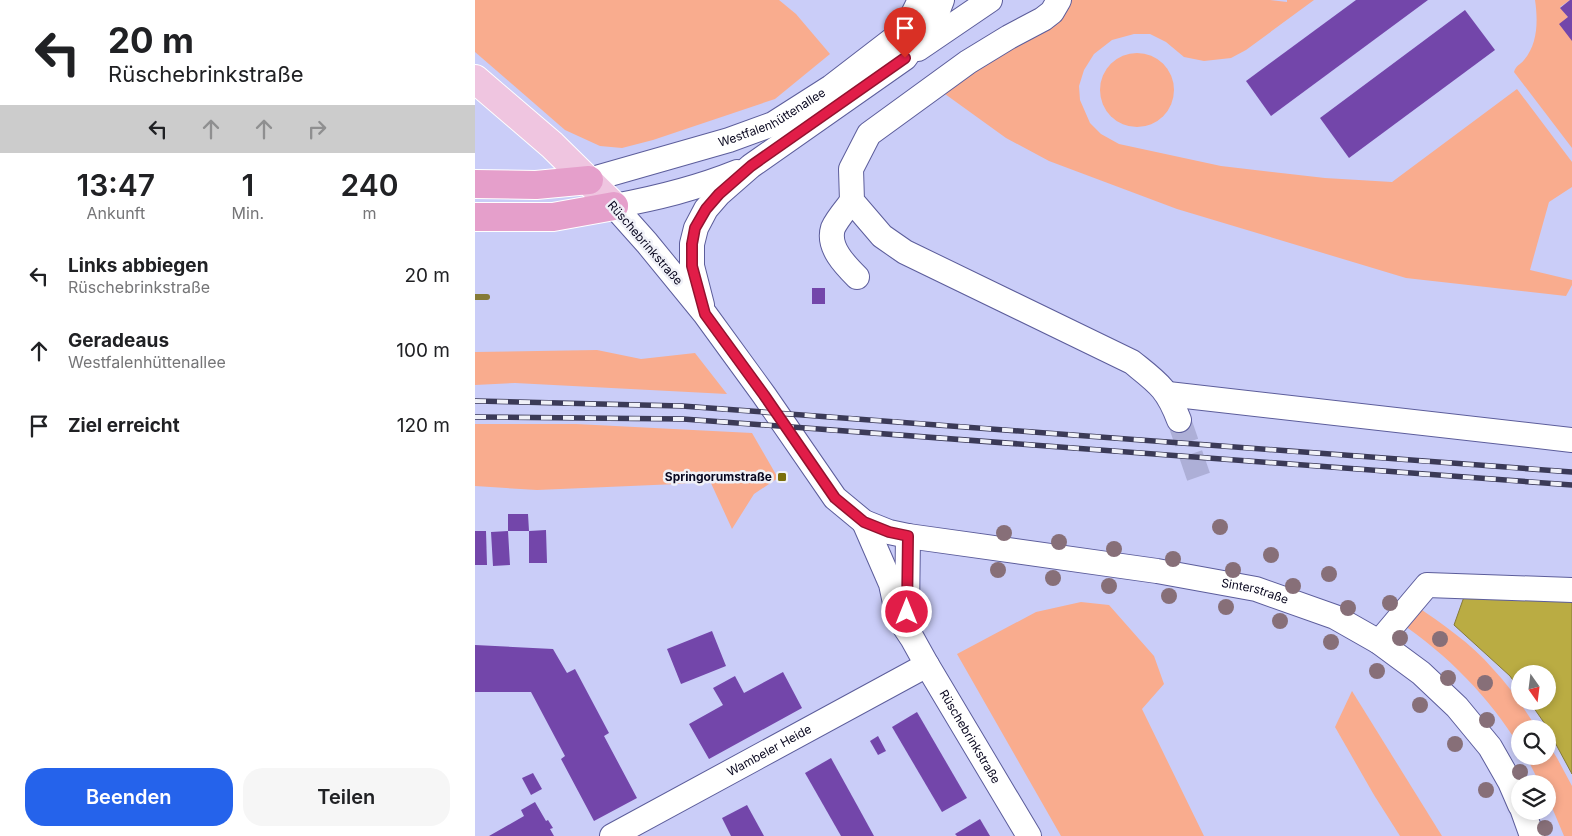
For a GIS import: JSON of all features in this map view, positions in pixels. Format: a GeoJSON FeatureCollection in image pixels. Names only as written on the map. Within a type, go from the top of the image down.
{"type":"FeatureCollection","features":[{"type":"Feature","properties":{"kind":"highway"},"geometry":{"type":"LineString","coordinates":[[475,184],[536,185],[589,180]]}},
{"type":"Feature","properties":{"kind":"highway"},"geometry":{"type":"LineString","coordinates":[[475,217],[553,217],[614,206]]}},
{"type":"Feature","properties":{"kind":"main road","name":"Rüschebrinkstraße"},"geometry":{"type":"LineString","coordinates":[[475,79],[552,144],[614,206]]}},
{"type":"Feature","properties":{"kind":"street","name":"Westfalenhüttenallee"},"geometry":{"type":"LineString","coordinates":[[589,180],[729,140],[773,124],[831,87],[896,37],[910,20],[920,0]]}},
{"type":"Feature","properties":{"kind":"street","name":"Westfalenhüttenallee"},"geometry":{"type":"LineString","coordinates":[[705,314],[692,266],[692,244],[695,228],[706,209],[719,194],[751,166],[905,58],[937,13],[942,0]]}},
{"type":"Feature","properties":{"kind":"street"},"geometry":{"type":"LineString","coordinates":[[905,58],[990,0]]}},
{"type":"Feature","properties":{"kind":"street"},"geometry":{"type":"LineString","coordinates":[[857,277],[841,260],[833,243],[833,229],[852,201],[851,169],[869,134],[1027,22],[1035,12],[1040,0]]}},
{"type":"Feature","properties":{"kind":"street"},"geometry":{"type":"LineString","coordinates":[[1009,36],[1043,19],[1051,12],[1059,0]]}},
{"type":"Feature","properties":{"kind":"street","name":"Westfalenhüttenallee"},"geometry":{"type":"LineString","coordinates":[[614,206],[661,198],[711,182],[751,166]]}},
{"type":"Feature","properties":{"kind":"street"},"geometry":{"type":"LineString","coordinates":[[852,201],[882,236],[905,252],[1132,362],[1157,382],[1168,394],[1179,420]]}},
{"type":"Feature","properties":{"kind":"street","name":"Rüschebrinkstraße"},"geometry":{"type":"LineString","coordinates":[[614,206],[705,314],[764,395],[827,488],[844,507],[864,522],[889,532],[908,536],[907,612],[912,638]]}},
{"type":"Feature","properties":{"kind":"street"},"geometry":{"type":"LineString","coordinates":[[1168,394],[1572,440]]}},
{"type":"Feature","properties":{"kind":"street","name":"Rüschebrinkstraße"},"geometry":{"type":"LineString","coordinates":[[864,522],[891,584],[898,617],[1029,836]]}},
{"type":"Feature","properties":{"kind":"street","name":"Sinterstraße"},"geometry":{"type":"LineString","coordinates":[[908,536],[1157,571],[1256,590],[1335,617],[1379,642],[1421,673],[1457,707],[1490,748],[1511,784]]}},
{"type":"Feature","properties":{"kind":"street"},"geometry":{"type":"LineString","coordinates":[[1379,642],[1427,585],[1572,590]]}},
{"type":"Feature","properties":{"kind":"street","name":"Wambeler Heide"},"geometry":{"type":"LineString","coordinates":[[612,836],[927,665]]}},
{"type":"Feature","properties":{"kind":"street"},"geometry":{"type":"LineString","coordinates":[[1526,820],[1532,836]]}},
{"type":"Feature","properties":{"kind":"shaded area"},"geometry":{"type":"Polygon","coordinates":[[[475,0],[779,0],[796,14],[830,54],[775,99],[653,140],[622,148],[600,146],[565,130],[475,52],[475,0]]]}},
{"type":"Feature","properties":{"kind":"shaded area"},"geometry":{"type":"Polygon","coordinates":[[[1069,0],[1270,0],[1287,2],[1287,0],[1314,0],[1246,50],[1231,58],[1204,61],[1184,57],[1166,42],[1150,34],[1134,34],[1112,40],[1094,54],[1084,70],[1079,86],[1080,100],[1090,123],[1101,134],[1119,144],[1221,166],[1325,178],[1392,182],[1517,89],[1572,162],[1572,187],[1549,202],[1530,270],[1572,280],[1572,285],[1566,296],[1406,278],[1177,209],[1049,161],[1006,138],[945,94],[1069,0]]]}},
{"type":"Feature","properties":{"kind":"shaded area"},"geometry":{"type":"Polygon","coordinates":[[[1535,0],[1570,0],[1560,7],[1568,17],[1572,41],[1572,148],[1514,72],[1529,54],[1532,47],[1537,24],[1535,0]]]}},
{"type":"Feature","properties":{"kind":"shaded area"},"geometry":{"type":"Polygon","coordinates":[[[1137,53],[1158,59],[1168,69],[1174,90],[1168,111],[1158,121],[1137,127],[1116,121],[1106,111],[1100,90],[1106,69],[1116,59],[1137,53]]]}},
{"type":"Feature","properties":{"kind":"shaded area"},"geometry":{"type":"Polygon","coordinates":[[[597,350],[641,359],[695,353],[727,394],[515,383],[475,385],[475,352],[597,350]]]}},
{"type":"Feature","properties":{"kind":"shaded area"},"geometry":{"type":"Polygon","coordinates":[[[475,424],[576,424],[752,433],[778,478],[754,494],[732,529],[710,481],[537,490],[475,486],[475,424]]]}},
{"type":"Feature","properties":{"kind":"shaded area"},"geometry":{"type":"Polygon","coordinates":[[[1465,594],[1572,596],[1572,774],[1556,744],[1556,720],[1542,720],[1535,710],[1556,710],[1556,665],[1511,665],[1511,677],[1454,625],[1465,594]]]}},
{"type":"Feature","properties":{"kind":"shaded area"},"geometry":{"type":"Polygon","coordinates":[[[1081,602],[1109,605],[1154,656],[1164,684],[1142,709],[1204,836],[1061,836],[957,654],[1036,612],[1081,602]]]}},
{"type":"Feature","properties":{"kind":"shaded area"},"geometry":{"type":"Polygon","coordinates":[[[1415,605],[1456,634],[1484,660],[1511,690],[1511,710],[1525,710],[1531,720],[1511,720],[1511,734],[1481,694],[1451,663],[1399,622],[1415,605]]]}},
{"type":"Feature","properties":{"kind":"shaded area"},"geometry":{"type":"Polygon","coordinates":[[[1352,691],[1442,836],[1400,836],[1374,795],[1335,727],[1352,691]]]}},
{"type":"Feature","properties":{"kind":"shaded area"},"geometry":{"type":"Polygon","coordinates":[[[1556,756],[1572,786],[1572,836],[1564,836],[1556,817],[1556,775],[1536,775],[1530,765],[1556,765],[1556,756]]]}},
{"type":"Feature","properties":{"kind":"building"},"geometry":{"type":"Polygon","coordinates":[[[1356,0],[1428,0],[1271,116],[1246,81],[1356,0]]]}},
{"type":"Feature","properties":{"kind":"building"},"geometry":{"type":"Polygon","coordinates":[[[1572,0],[1572,41],[1559,24],[1568,17],[1560,8],[1572,0]]]}},
{"type":"Feature","properties":{"kind":"building"},"geometry":{"type":"Polygon","coordinates":[[[1465,10],[1495,50],[1349,158],[1320,118],[1465,10]]]}},
{"type":"Feature","properties":{"kind":"building"},"geometry":{"type":"Polygon","coordinates":[[[812,288],[825,288],[825,304],[812,304],[812,288]]]}},
{"type":"Feature","properties":{"kind":"building"},"geometry":{"type":"Polygon","coordinates":[[[508,514],[528,514],[529,531],[508,531],[508,514]]]}},
{"type":"Feature","properties":{"kind":"building"},"geometry":{"type":"Polygon","coordinates":[[[546,530],[547,563],[529,563],[529,531],[546,530]]]}},
{"type":"Feature","properties":{"kind":"building"},"geometry":{"type":"Polygon","coordinates":[[[475,531],[486,531],[487,565],[475,565],[475,531]]]}},
{"type":"Feature","properties":{"kind":"building"},"geometry":{"type":"Polygon","coordinates":[[[508,531],[510,565],[493,566],[491,532],[508,531]]]}},
{"type":"Feature","properties":{"kind":"building"},"geometry":{"type":"Polygon","coordinates":[[[712,631],[726,666],[681,684],[667,649],[712,631]]]}},
{"type":"Feature","properties":{"kind":"building"},"geometry":{"type":"Polygon","coordinates":[[[475,645],[553,649],[567,673],[575,669],[609,733],[604,736],[637,798],[594,821],[561,759],[565,756],[531,692],[475,692],[475,645]]]}},
{"type":"Feature","properties":{"kind":"building"},"geometry":{"type":"Polygon","coordinates":[[[783,672],[802,708],[709,759],[689,724],[723,705],[713,688],[735,676],[744,693],[783,672]]]}},
{"type":"Feature","properties":{"kind":"building"},"geometry":{"type":"Polygon","coordinates":[[[917,712],[967,798],[942,812],[892,727],[917,712]]]}},
{"type":"Feature","properties":{"kind":"building"},"geometry":{"type":"Polygon","coordinates":[[[878,736],[886,751],[878,755],[870,741],[878,736]]]}},
{"type":"Feature","properties":{"kind":"building"},"geometry":{"type":"Polygon","coordinates":[[[831,758],[874,836],[841,836],[805,773],[831,758]]]}},
{"type":"Feature","properties":{"kind":"building"},"geometry":{"type":"Polygon","coordinates":[[[533,773],[542,789],[531,795],[522,778],[533,773]]]}},
{"type":"Feature","properties":{"kind":"building"},"geometry":{"type":"Polygon","coordinates":[[[535,802],[546,821],[548,820],[553,828],[550,829],[554,836],[489,836],[524,816],[521,810],[535,802]]]}},
{"type":"Feature","properties":{"kind":"building"},"geometry":{"type":"Polygon","coordinates":[[[747,805],[764,836],[731,836],[722,818],[747,805]]]}},
{"type":"Feature","properties":{"kind":"building"},"geometry":{"type":"Polygon","coordinates":[[[980,819],[990,836],[957,836],[955,834],[980,819]]]}},
{"type":"Feature","properties":{"kind":"waterway"},"geometry":{"type":"LineString","coordinates":[[475,297],[487,297]]}},
{"type":"Feature","properties":{"kind":"tunnel"},"geometry":{"type":"LineString","coordinates":[[1179,420],[1200,481]]}},
{"type":"Feature","properties":{"kind":"railway"},"geometry":{"type":"LineString","coordinates":[[475,401],[682,406],[1572,472]]}},
{"type":"Feature","properties":{"kind":"railway"},"geometry":{"type":"LineString","coordinates":[[475,417],[683,419],[1572,485]]}},
{"type":"Feature","properties":{"kind":"place","name":"Springorumstraße"},"geometry":{"type":"Point","coordinates":[782,477]}},
{"type":"Feature","properties":{"kind":"route"},"geometry":{"type":"LineString","coordinates":[[905,58],[751,166],[719,194],[706,209],[695,228],[692,244],[692,266],[705,314],[835,498],[864,522],[889,532],[908,536],[907,612]]}}]}
